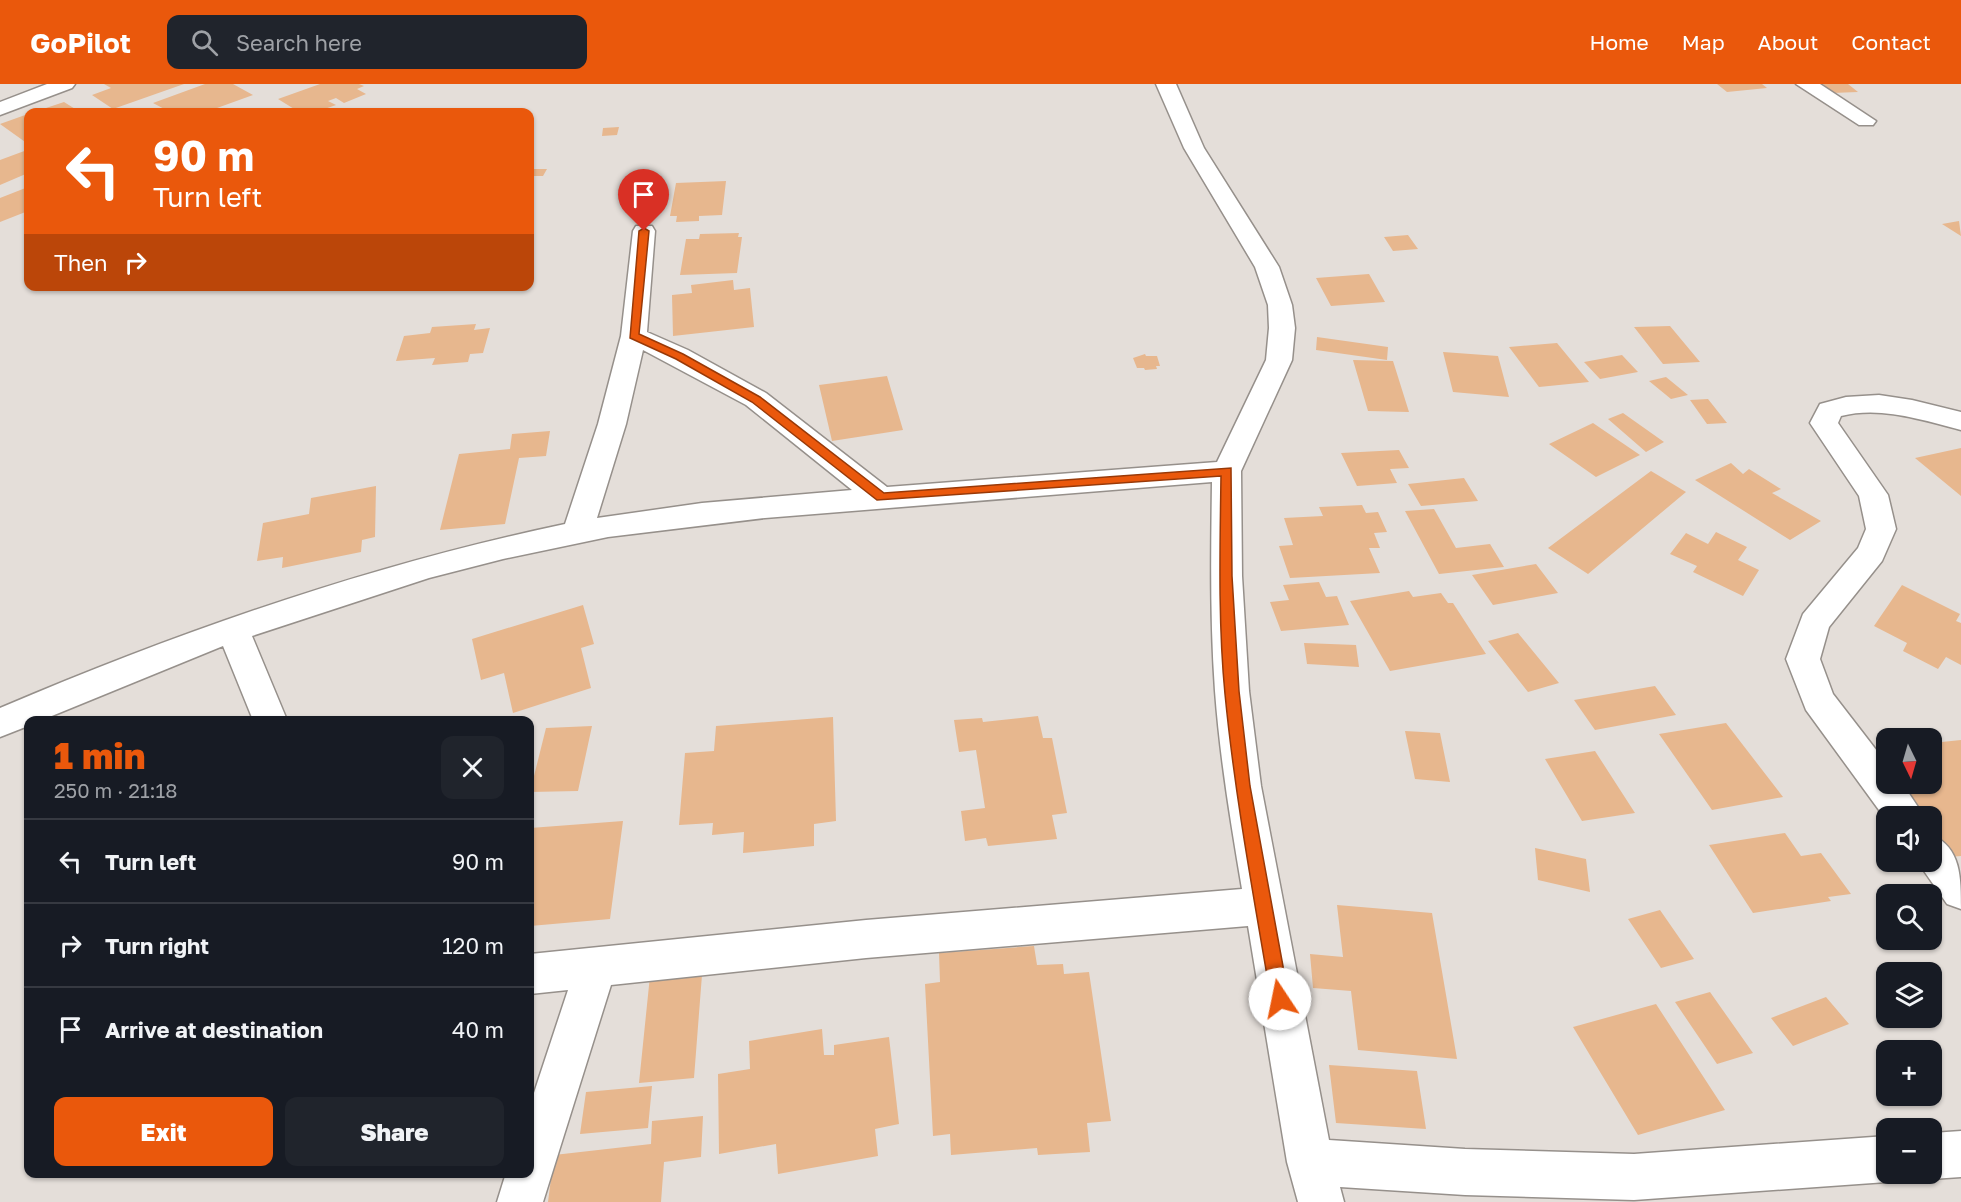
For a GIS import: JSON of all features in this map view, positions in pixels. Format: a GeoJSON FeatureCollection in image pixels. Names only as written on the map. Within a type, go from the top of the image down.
{"type":"FeatureCollection","features":[{"type":"Feature","properties":{"kind":"street"},"geometry":{"type":"LineString","coordinates":[[0,109],[65,84]]}},
{"type":"Feature","properties":{"kind":"street"},"geometry":{"type":"LineString","coordinates":[[1806,84],[1866,122]]}},
{"type":"Feature","properties":{"kind":"street"},"geometry":{"type":"LineString","coordinates":[[1176,88],[1199,158],[1267,267],[1280,305],[1282,328],[1278,360],[1227,471],[1226,576],[1232,691],[1243,786],[1263,906],[1316,1182],[1465,1172],[1634,1177],[1876,1160]]}},
{"type":"Feature","properties":{"kind":"street"},"geometry":{"type":"LineString","coordinates":[[578,531],[612,424],[634,336],[644,231]]}},
{"type":"Feature","properties":{"kind":"street"},"geometry":{"type":"LineString","coordinates":[[634,336],[679,356],[756,399],[881,497]]}},
{"type":"Feature","properties":{"kind":"street"},"geometry":{"type":"LineString","coordinates":[[1898,806],[1818,700],[1803,659],[1814,623],[1871,553],[1881,528],[1873,495],[1824,423],[1830,410],[1851,403],[1892,404],[1961,421]]}},
{"type":"Feature","properties":{"kind":"street"},"geometry":{"type":"LineString","coordinates":[[0,723],[114,672],[233,630],[411,572],[578,531],[708,512],[1227,471]]}},
{"type":"Feature","properties":{"kind":"street"},"geometry":{"type":"LineString","coordinates":[[233,630],[268,716]]}},
{"type":"Feature","properties":{"kind":"street"},"geometry":{"type":"LineString","coordinates":[[1942,865],[1961,891]]}},
{"type":"Feature","properties":{"kind":"street"},"geometry":{"type":"LineString","coordinates":[[534,974],[866,939],[1263,906]]}},
{"type":"Feature","properties":{"kind":"street"},"geometry":{"type":"LineString","coordinates":[[534,1157],[596,969]]}},
{"type":"Feature","properties":{"kind":"street"},"geometry":{"type":"LineString","coordinates":[[1942,1155],[1961,1154]]}},
{"type":"Feature","properties":{"kind":"street"},"geometry":{"type":"LineString","coordinates":[[520,1202],[527,1178]]}},
{"type":"Feature","properties":{"kind":"building"},"geometry":{"type":"Polygon","coordinates":[[[104,84],[184,84],[116,108],[112,108],[92,95],[111,88],[104,84]]]}},
{"type":"Feature","properties":{"kind":"building"},"geometry":{"type":"Polygon","coordinates":[[[205,84],[233,84],[253,95],[217,108],[162,108],[153,103],[205,84]]]}},
{"type":"Feature","properties":{"kind":"building"},"geometry":{"type":"Polygon","coordinates":[[[320,84],[359,84],[364,86],[357,89],[366,94],[344,103],[336,98],[328,101],[336,105],[327,108],[293,108],[278,99],[320,84]]]}},
{"type":"Feature","properties":{"kind":"building"},"geometry":{"type":"Polygon","coordinates":[[[1717,84],[1762,84],[1767,88],[1727,92],[1717,84]]]}},
{"type":"Feature","properties":{"kind":"building"},"geometry":{"type":"Polygon","coordinates":[[[1823,84],[1848,84],[1858,92],[1832,93],[1823,84]]]}},
{"type":"Feature","properties":{"kind":"building"},"geometry":{"type":"Polygon","coordinates":[[[64,102],[74,108],[46,108],[64,102]]]}},
{"type":"Feature","properties":{"kind":"building"},"geometry":{"type":"Polygon","coordinates":[[[24,115],[24,141],[0,124],[24,115]]]}},
{"type":"Feature","properties":{"kind":"building"},"geometry":{"type":"Polygon","coordinates":[[[619,127],[617,135],[602,136],[603,128],[619,127]]]}},
{"type":"Feature","properties":{"kind":"building"},"geometry":{"type":"Polygon","coordinates":[[[24,151],[24,175],[0,185],[0,160],[24,151]]]}},
{"type":"Feature","properties":{"kind":"building"},"geometry":{"type":"Polygon","coordinates":[[[534,169],[547,169],[543,176],[534,176],[534,169]]]}},
{"type":"Feature","properties":{"kind":"building"},"geometry":{"type":"Polygon","coordinates":[[[726,181],[722,215],[699,216],[699,221],[676,222],[677,216],[670,216],[676,183],[726,181]]]}},
{"type":"Feature","properties":{"kind":"building"},"geometry":{"type":"Polygon","coordinates":[[[24,189],[24,213],[0,222],[0,198],[24,189]]]}},
{"type":"Feature","properties":{"kind":"building"},"geometry":{"type":"Polygon","coordinates":[[[1959,221],[1961,236],[1942,224],[1959,221]]]}},
{"type":"Feature","properties":{"kind":"building"},"geometry":{"type":"Polygon","coordinates":[[[739,233],[738,237],[742,237],[737,273],[680,275],[686,239],[699,239],[700,234],[739,233]]]}},
{"type":"Feature","properties":{"kind":"building"},"geometry":{"type":"Polygon","coordinates":[[[1408,235],[1418,249],[1393,251],[1384,237],[1408,235]]]}},
{"type":"Feature","properties":{"kind":"building"},"geometry":{"type":"Polygon","coordinates":[[[1369,274],[1385,302],[1331,306],[1316,278],[1369,274]]]}},
{"type":"Feature","properties":{"kind":"building"},"geometry":{"type":"Polygon","coordinates":[[[733,280],[734,290],[750,288],[754,327],[673,336],[672,295],[692,293],[691,285],[733,280]]]}},
{"type":"Feature","properties":{"kind":"building"},"geometry":{"type":"Polygon","coordinates":[[[476,324],[474,330],[490,328],[483,353],[470,354],[468,362],[432,365],[435,358],[396,361],[404,336],[430,333],[432,327],[476,324]]]}},
{"type":"Feature","properties":{"kind":"building"},"geometry":{"type":"Polygon","coordinates":[[[1670,326],[1700,362],[1663,364],[1634,327],[1670,326]]]}},
{"type":"Feature","properties":{"kind":"building"},"geometry":{"type":"Polygon","coordinates":[[[1317,337],[1388,347],[1387,360],[1316,350],[1317,337]]]}},
{"type":"Feature","properties":{"kind":"building"},"geometry":{"type":"Polygon","coordinates":[[[1557,343],[1589,382],[1539,387],[1509,347],[1557,343]]]}},
{"type":"Feature","properties":{"kind":"building"},"geometry":{"type":"Polygon","coordinates":[[[1443,352],[1498,356],[1509,397],[1453,392],[1443,352]]]}},
{"type":"Feature","properties":{"kind":"building"},"geometry":{"type":"Polygon","coordinates":[[[1145,354],[1146,356],[1157,356],[1160,366],[1156,366],[1157,369],[1137,368],[1133,358],[1145,354]]]}},
{"type":"Feature","properties":{"kind":"building"},"geometry":{"type":"Polygon","coordinates":[[[1622,355],[1638,372],[1600,379],[1584,362],[1622,355]]]}},
{"type":"Feature","properties":{"kind":"building"},"geometry":{"type":"Polygon","coordinates":[[[1353,360],[1393,361],[1409,412],[1368,411],[1353,360]]]}},
{"type":"Feature","properties":{"kind":"building"},"geometry":{"type":"Polygon","coordinates":[[[887,376],[903,430],[832,441],[819,385],[887,376]]]}},
{"type":"Feature","properties":{"kind":"building"},"geometry":{"type":"Polygon","coordinates":[[[1666,377],[1688,395],[1671,399],[1649,381],[1666,377]]]}},
{"type":"Feature","properties":{"kind":"building"},"geometry":{"type":"Polygon","coordinates":[[[1708,399],[1727,423],[1707,424],[1690,400],[1708,399]]]}},
{"type":"Feature","properties":{"kind":"building"},"geometry":{"type":"Polygon","coordinates":[[[1623,413],[1664,442],[1646,452],[1608,419],[1623,413]]]}},
{"type":"Feature","properties":{"kind":"building"},"geometry":{"type":"Polygon","coordinates":[[[1593,423],[1640,455],[1596,477],[1549,444],[1593,423]]]}},
{"type":"Feature","properties":{"kind":"building"},"geometry":{"type":"Polygon","coordinates":[[[550,431],[546,456],[519,458],[505,524],[440,530],[459,454],[510,449],[512,434],[550,431]]]}},
{"type":"Feature","properties":{"kind":"building"},"geometry":{"type":"Polygon","coordinates":[[[1961,448],[1961,496],[1915,458],[1961,448]]]}},
{"type":"Feature","properties":{"kind":"building"},"geometry":{"type":"Polygon","coordinates":[[[1399,450],[1409,468],[1390,469],[1397,483],[1357,486],[1341,453],[1399,450]]]}},
{"type":"Feature","properties":{"kind":"building"},"geometry":{"type":"Polygon","coordinates":[[[1731,463],[1743,474],[1749,469],[1781,489],[1772,493],[1821,521],[1790,540],[1695,480],[1731,463]]]}},
{"type":"Feature","properties":{"kind":"building"},"geometry":{"type":"Polygon","coordinates":[[[1651,471],[1686,492],[1588,574],[1548,548],[1651,471]]]}},
{"type":"Feature","properties":{"kind":"building"},"geometry":{"type":"Polygon","coordinates":[[[1464,478],[1478,501],[1421,506],[1408,484],[1464,478]]]}},
{"type":"Feature","properties":{"kind":"building"},"geometry":{"type":"Polygon","coordinates":[[[376,486],[375,537],[362,540],[361,552],[282,568],[283,557],[257,561],[263,523],[309,514],[311,498],[376,486]]]}},
{"type":"Feature","properties":{"kind":"building"},"geometry":{"type":"Polygon","coordinates":[[[1362,505],[1366,513],[1378,512],[1387,532],[1374,533],[1380,548],[1369,548],[1380,573],[1290,578],[1279,546],[1293,545],[1284,518],[1323,516],[1319,507],[1362,505]]]}},
{"type":"Feature","properties":{"kind":"building"},"geometry":{"type":"Polygon","coordinates":[[[1434,509],[1456,548],[1490,544],[1504,567],[1439,574],[1405,511],[1434,509]]]}},
{"type":"Feature","properties":{"kind":"building"},"geometry":{"type":"Polygon","coordinates":[[[1716,532],[1747,547],[1738,560],[1759,570],[1743,596],[1693,572],[1697,566],[1670,554],[1686,533],[1708,544],[1716,532]]]}},
{"type":"Feature","properties":{"kind":"building"},"geometry":{"type":"Polygon","coordinates":[[[1536,564],[1558,593],[1493,605],[1472,575],[1536,564]]]}},
{"type":"Feature","properties":{"kind":"building"},"geometry":{"type":"Polygon","coordinates":[[[1319,582],[1326,597],[1337,596],[1349,625],[1281,631],[1270,602],[1289,600],[1283,585],[1319,582]]]}},
{"type":"Feature","properties":{"kind":"building"},"geometry":{"type":"Polygon","coordinates":[[[1902,585],[1960,614],[1956,621],[1961,623],[1961,665],[1946,657],[1938,669],[1903,651],[1907,643],[1874,626],[1902,585]]]}},
{"type":"Feature","properties":{"kind":"building"},"geometry":{"type":"Polygon","coordinates":[[[1409,591],[1413,597],[1441,593],[1448,603],[1453,603],[1486,654],[1390,671],[1350,601],[1409,591]]]}},
{"type":"Feature","properties":{"kind":"building"},"geometry":{"type":"Polygon","coordinates":[[[583,605],[594,644],[581,648],[591,688],[513,713],[504,673],[481,680],[472,639],[583,605]]]}},
{"type":"Feature","properties":{"kind":"building"},"geometry":{"type":"Polygon","coordinates":[[[1518,633],[1559,683],[1528,692],[1488,641],[1518,633]]]}},
{"type":"Feature","properties":{"kind":"building"},"geometry":{"type":"Polygon","coordinates":[[[1304,643],[1356,645],[1359,667],[1307,664],[1304,643]]]}},
{"type":"Feature","properties":{"kind":"building"},"geometry":{"type":"Polygon","coordinates":[[[1655,686],[1676,715],[1595,730],[1574,700],[1655,686]]]}},
{"type":"Feature","properties":{"kind":"building"},"geometry":{"type":"Polygon","coordinates":[[[1038,716],[1043,738],[1052,738],[1067,813],[1052,815],[1057,839],[988,846],[986,838],[965,841],[961,811],[985,808],[976,750],[959,752],[954,720],[982,718],[983,722],[1038,716]]]}},
{"type":"Feature","properties":{"kind":"building"},"geometry":{"type":"Polygon","coordinates":[[[833,717],[836,821],[814,824],[814,846],[743,853],[744,832],[712,835],[713,823],[679,825],[685,753],[714,751],[716,726],[833,717]]]}},
{"type":"Feature","properties":{"kind":"building"},"geometry":{"type":"Polygon","coordinates":[[[1726,723],[1783,797],[1712,810],[1659,734],[1726,723]]]}},
{"type":"Feature","properties":{"kind":"building"},"geometry":{"type":"Polygon","coordinates":[[[592,726],[578,791],[534,792],[534,776],[546,728],[592,726]]]}},
{"type":"Feature","properties":{"kind":"building"},"geometry":{"type":"Polygon","coordinates":[[[1405,731],[1440,733],[1450,782],[1415,779],[1405,731]]]}},
{"type":"Feature","properties":{"kind":"building"},"geometry":{"type":"Polygon","coordinates":[[[1961,740],[1961,856],[1949,857],[1942,848],[1942,806],[1911,806],[1902,794],[1942,794],[1942,742],[1961,740]]]}},
{"type":"Feature","properties":{"kind":"building"},"geometry":{"type":"Polygon","coordinates":[[[1876,748],[1876,758],[1869,749],[1876,748]]]}},
{"type":"Feature","properties":{"kind":"building"},"geometry":{"type":"Polygon","coordinates":[[[1595,751],[1635,813],[1582,821],[1545,759],[1595,751]]]}},
{"type":"Feature","properties":{"kind":"building"},"geometry":{"type":"Polygon","coordinates":[[[623,821],[610,919],[534,926],[534,828],[623,821]]]}},
{"type":"Feature","properties":{"kind":"building"},"geometry":{"type":"Polygon","coordinates":[[[1785,833],[1801,856],[1821,853],[1851,894],[1828,897],[1831,901],[1753,913],[1709,845],[1785,833]]]}},
{"type":"Feature","properties":{"kind":"building"},"geometry":{"type":"Polygon","coordinates":[[[1535,848],[1586,859],[1590,892],[1538,880],[1535,848]]]}},
{"type":"Feature","properties":{"kind":"building"},"geometry":{"type":"Polygon","coordinates":[[[1337,905],[1432,913],[1457,1059],[1358,1050],[1351,991],[1313,988],[1310,954],[1343,957],[1337,905]]]}},
{"type":"Feature","properties":{"kind":"building"},"geometry":{"type":"Polygon","coordinates":[[[1660,910],[1694,959],[1661,968],[1628,919],[1660,910]]]}},
{"type":"Feature","properties":{"kind":"building"},"geometry":{"type":"Polygon","coordinates":[[[1034,946],[1037,965],[1063,964],[1064,974],[1089,972],[1111,1121],[1087,1123],[1090,1152],[1038,1155],[1037,1148],[951,1155],[950,1134],[933,1136],[925,984],[940,982],[939,953],[1034,946]]]}},
{"type":"Feature","properties":{"kind":"building"},"geometry":{"type":"Polygon","coordinates":[[[703,962],[694,1078],[639,1083],[651,966],[703,962]]]}},
{"type":"Feature","properties":{"kind":"building"},"geometry":{"type":"Polygon","coordinates":[[[1710,992],[1753,1053],[1717,1064],[1675,1002],[1710,992]]]}},
{"type":"Feature","properties":{"kind":"building"},"geometry":{"type":"Polygon","coordinates":[[[1826,997],[1849,1024],[1793,1046],[1771,1018],[1826,997]]]}},
{"type":"Feature","properties":{"kind":"building"},"geometry":{"type":"Polygon","coordinates":[[[1656,1004],[1725,1110],[1638,1135],[1573,1027],[1656,1004]]]}},
{"type":"Feature","properties":{"kind":"building"},"geometry":{"type":"Polygon","coordinates":[[[822,1029],[824,1055],[834,1055],[834,1045],[889,1037],[899,1124],[875,1129],[878,1156],[778,1174],[776,1144],[719,1154],[718,1074],[750,1069],[749,1041],[822,1029]]]}},
{"type":"Feature","properties":{"kind":"building"},"geometry":{"type":"Polygon","coordinates":[[[1329,1065],[1417,1071],[1426,1129],[1336,1123],[1329,1065]]]}},
{"type":"Feature","properties":{"kind":"building"},"geometry":{"type":"Polygon","coordinates":[[[652,1086],[648,1128],[580,1134],[586,1092],[652,1086]]]}},
{"type":"Feature","properties":{"kind":"building"},"geometry":{"type":"Polygon","coordinates":[[[703,1116],[701,1157],[664,1162],[661,1202],[548,1202],[554,1155],[651,1144],[652,1121],[703,1116]]]}},
{"type":"Feature","properties":{"kind":"route"},"geometry":{"type":"LineString","coordinates":[[644,231],[634,336],[679,356],[756,399],[881,497],[1227,471],[1226,576],[1232,691],[1243,786],[1280,999]]}}]}
